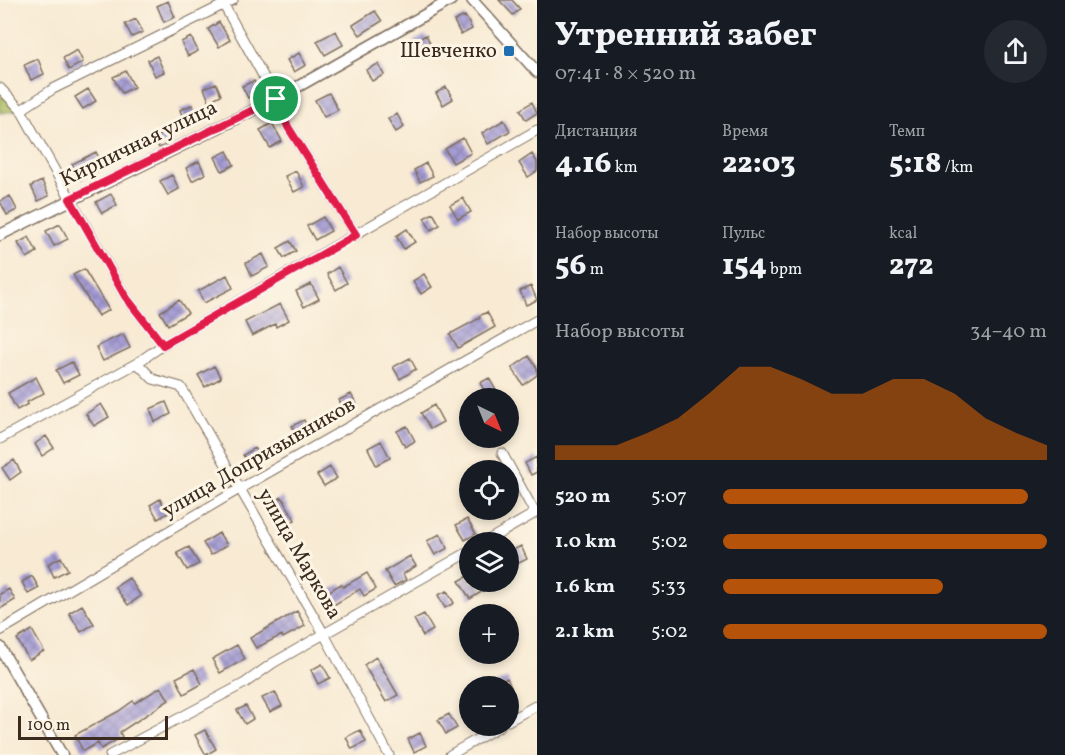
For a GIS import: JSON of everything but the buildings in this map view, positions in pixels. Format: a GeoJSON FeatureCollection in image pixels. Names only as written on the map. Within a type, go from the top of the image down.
{"type":"FeatureCollection","features":[{"type":"Feature","properties":{"kind":"street"},"geometry":{"type":"LineString","coordinates":[[21,110],[53,89],[222,3],[233,0]]}},
{"type":"Feature","properties":{"kind":"street","name":"Кирпичная улица"},"geometry":{"type":"LineString","coordinates":[[0,235],[276,99],[452,0]]}},
{"type":"Feature","properties":{"kind":"street"},"geometry":{"type":"LineString","coordinates":[[472,0],[537,72]]}},
{"type":"Feature","properties":{"kind":"street"},"geometry":{"type":"LineString","coordinates":[[222,3],[276,99],[288,127],[356,235]]}},
{"type":"Feature","properties":{"kind":"street"},"geometry":{"type":"LineString","coordinates":[[0,88],[21,110],[125,296],[163,345]]}},
{"type":"Feature","properties":{"kind":"street"},"geometry":{"type":"LineString","coordinates":[[0,439],[137,363],[163,345],[537,130]]}},
{"type":"Feature","properties":{"kind":"street","name":"улица Допризывников"},"geometry":{"type":"LineString","coordinates":[[0,631],[241,488],[537,320]]}},
{"type":"Feature","properties":{"kind":"street","name":"улица Маркова"},"geometry":{"type":"LineString","coordinates":[[137,363],[153,380],[181,387],[324,634],[389,755]]}},
{"type":"Feature","properties":{"kind":"street"},"geometry":{"type":"LineString","coordinates":[[502,453],[536,513],[502,532]]}},
{"type":"Feature","properties":{"kind":"street"},"geometry":{"type":"LineString","coordinates":[[110,755],[245,683],[273,663],[459,557]]}},
{"type":"Feature","properties":{"kind":"street"},"geometry":{"type":"LineString","coordinates":[[0,647],[62,755]]}},
{"type":"Feature","properties":{"kind":"street"},"geometry":{"type":"LineString","coordinates":[[519,715],[537,705]]}},
{"type":"Feature","properties":{"kind":"street"},"geometry":{"type":"LineString","coordinates":[[450,755],[483,736]]}},
{"type":"Feature","properties":{"kind":"green space"},"geometry":{"type":"Polygon","coordinates":[[[0,88],[21,110],[0,113],[0,88]]]}},
{"type":"Feature","properties":{"kind":"place","name":"Шевченко"},"geometry":{"type":"Point","coordinates":[509,51]}},
{"type":"Feature","properties":{"kind":"route"},"geometry":{"type":"LineString","coordinates":[[276,99],[288,127],[356,235],[163,345],[125,296],[70,199],[276,99]]}}]}
